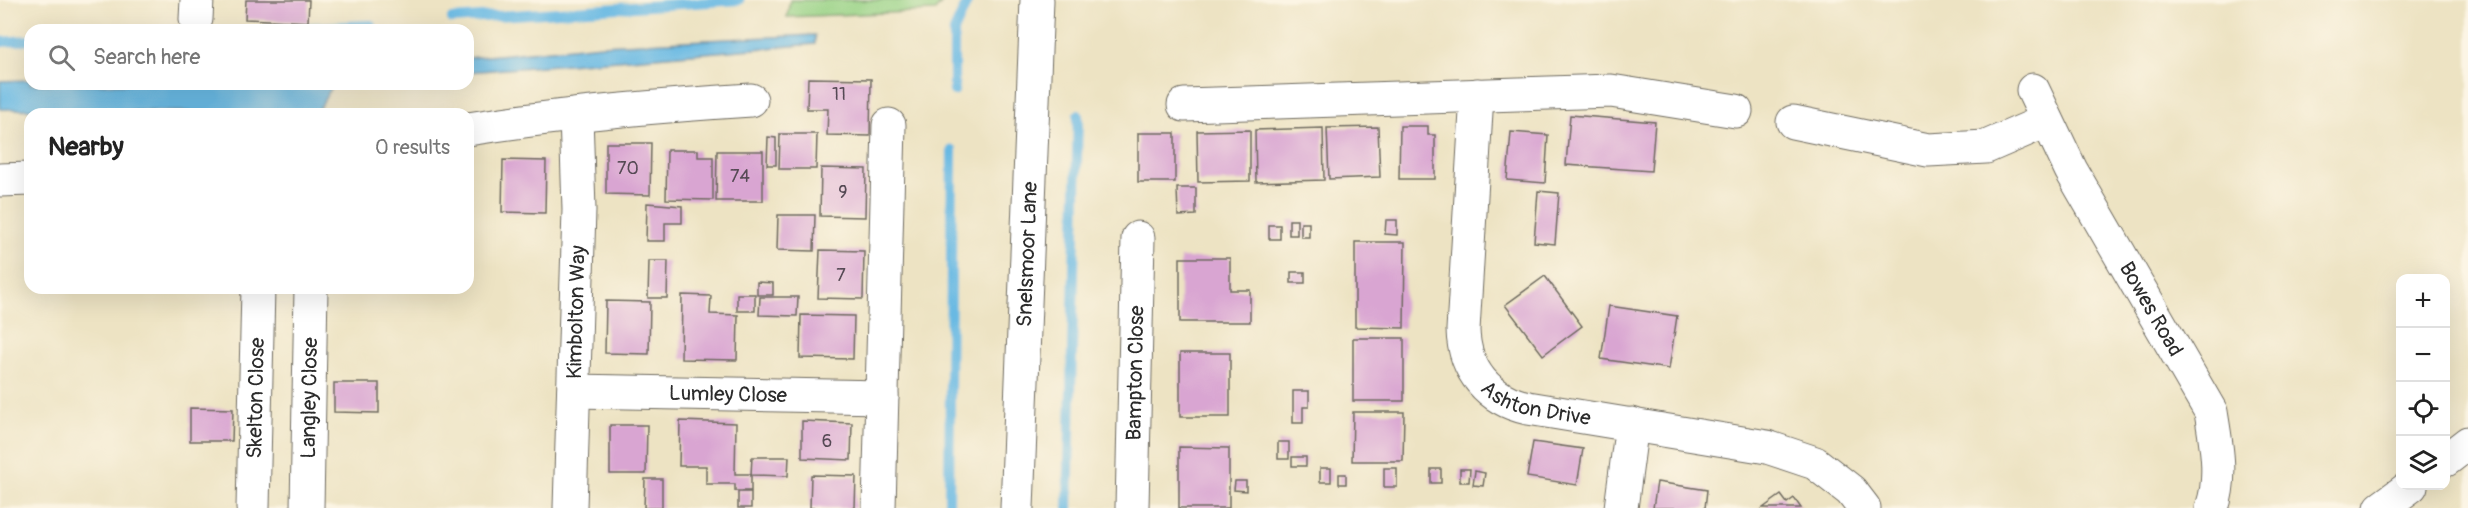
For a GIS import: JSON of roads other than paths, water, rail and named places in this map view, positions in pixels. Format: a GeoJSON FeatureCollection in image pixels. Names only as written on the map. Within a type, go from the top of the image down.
{"type":"FeatureCollection","features":[{"type":"Feature","properties":{"kind":"street","name":"Snelsmoor Lane"},"geometry":{"type":"LineString","coordinates":[[1017,508],[1037,0]]}},
{"type":"Feature","properties":{"kind":"street","name":"Bowes Road"},"geometry":{"type":"LineString","coordinates":[[2033,90],[2071,170],[2211,412],[2218,455],[2216,496],[2212,508]]}},
{"type":"Feature","properties":{"kind":"street"},"geometry":{"type":"LineString","coordinates":[[1184,105],[1611,91],[1736,111]]}},
{"type":"Feature","properties":{"kind":"street","name":"Ashton Drive"},"geometry":{"type":"LineString","coordinates":[[1478,95],[1462,330],[1469,363],[1486,388],[1516,405],[1767,447],[1815,463],[1851,491],[1864,508]]}},
{"type":"Feature","properties":{"kind":"street"},"geometry":{"type":"LineString","coordinates":[[474,128],[524,120],[646,107],[751,100]]}},
{"type":"Feature","properties":{"kind":"street","name":"Kimbolton Way"},"geometry":{"type":"LineString","coordinates":[[570,508],[579,210],[576,115]]}},
{"type":"Feature","properties":{"kind":"street"},"geometry":{"type":"LineString","coordinates":[[1793,122],[1928,150],[1986,147],[2046,121]]}},
{"type":"Feature","properties":{"kind":"street"},"geometry":{"type":"LineString","coordinates":[[879,508],[889,125]]}},
{"type":"Feature","properties":{"kind":"street"},"geometry":{"type":"LineString","coordinates":[[0,180],[24,179]]}},
{"type":"Feature","properties":{"kind":"street","name":"Bampton Close"},"geometry":{"type":"LineString","coordinates":[[1132,508],[1138,238]]}},
{"type":"Feature","properties":{"kind":"street","name":"Skelton Close"},"geometry":{"type":"LineString","coordinates":[[253,508],[258,294]]}},
{"type":"Feature","properties":{"kind":"street","name":"Langley Close"},"geometry":{"type":"LineString","coordinates":[[307,508],[311,294]]}},
{"type":"Feature","properties":{"kind":"street","name":"Lumley Close"},"geometry":{"type":"LineString","coordinates":[[574,391],[882,398]]}},
{"type":"Feature","properties":{"kind":"street"},"geometry":{"type":"LineString","coordinates":[[1621,508],[1632,424]]}},
{"type":"Feature","properties":{"kind":"street"},"geometry":{"type":"LineString","coordinates":[[2450,456],[2468,443]]}},
{"type":"Feature","properties":{"kind":"street"},"geometry":{"type":"LineString","coordinates":[[2381,508],[2406,490]]}},
{"type":"Feature","properties":{"kind":"water"},"geometry":{"type":"Polygon","coordinates":[[[815,35],[815,44],[474,72],[474,57],[602,45],[815,35]]]}},
{"type":"Feature","properties":{"kind":"water"},"geometry":{"type":"Polygon","coordinates":[[[24,80],[24,90],[330,90],[319,108],[0,109],[0,81],[24,80]]]}},
{"type":"Feature","properties":{"kind":"waterway"},"geometry":{"type":"LineString","coordinates":[[452,19],[739,0]]}},
{"type":"Feature","properties":{"kind":"waterway"},"geometry":{"type":"LineString","coordinates":[[954,91],[954,31],[968,0]]}},
{"type":"Feature","properties":{"kind":"waterway"},"geometry":{"type":"LineString","coordinates":[[0,42],[24,40]]}},
{"type":"Feature","properties":{"kind":"waterway"},"geometry":{"type":"LineString","coordinates":[[1068,508],[1078,115]]}},
{"type":"Feature","properties":{"kind":"waterway"},"geometry":{"type":"LineString","coordinates":[[949,508],[952,150]]}}]}
